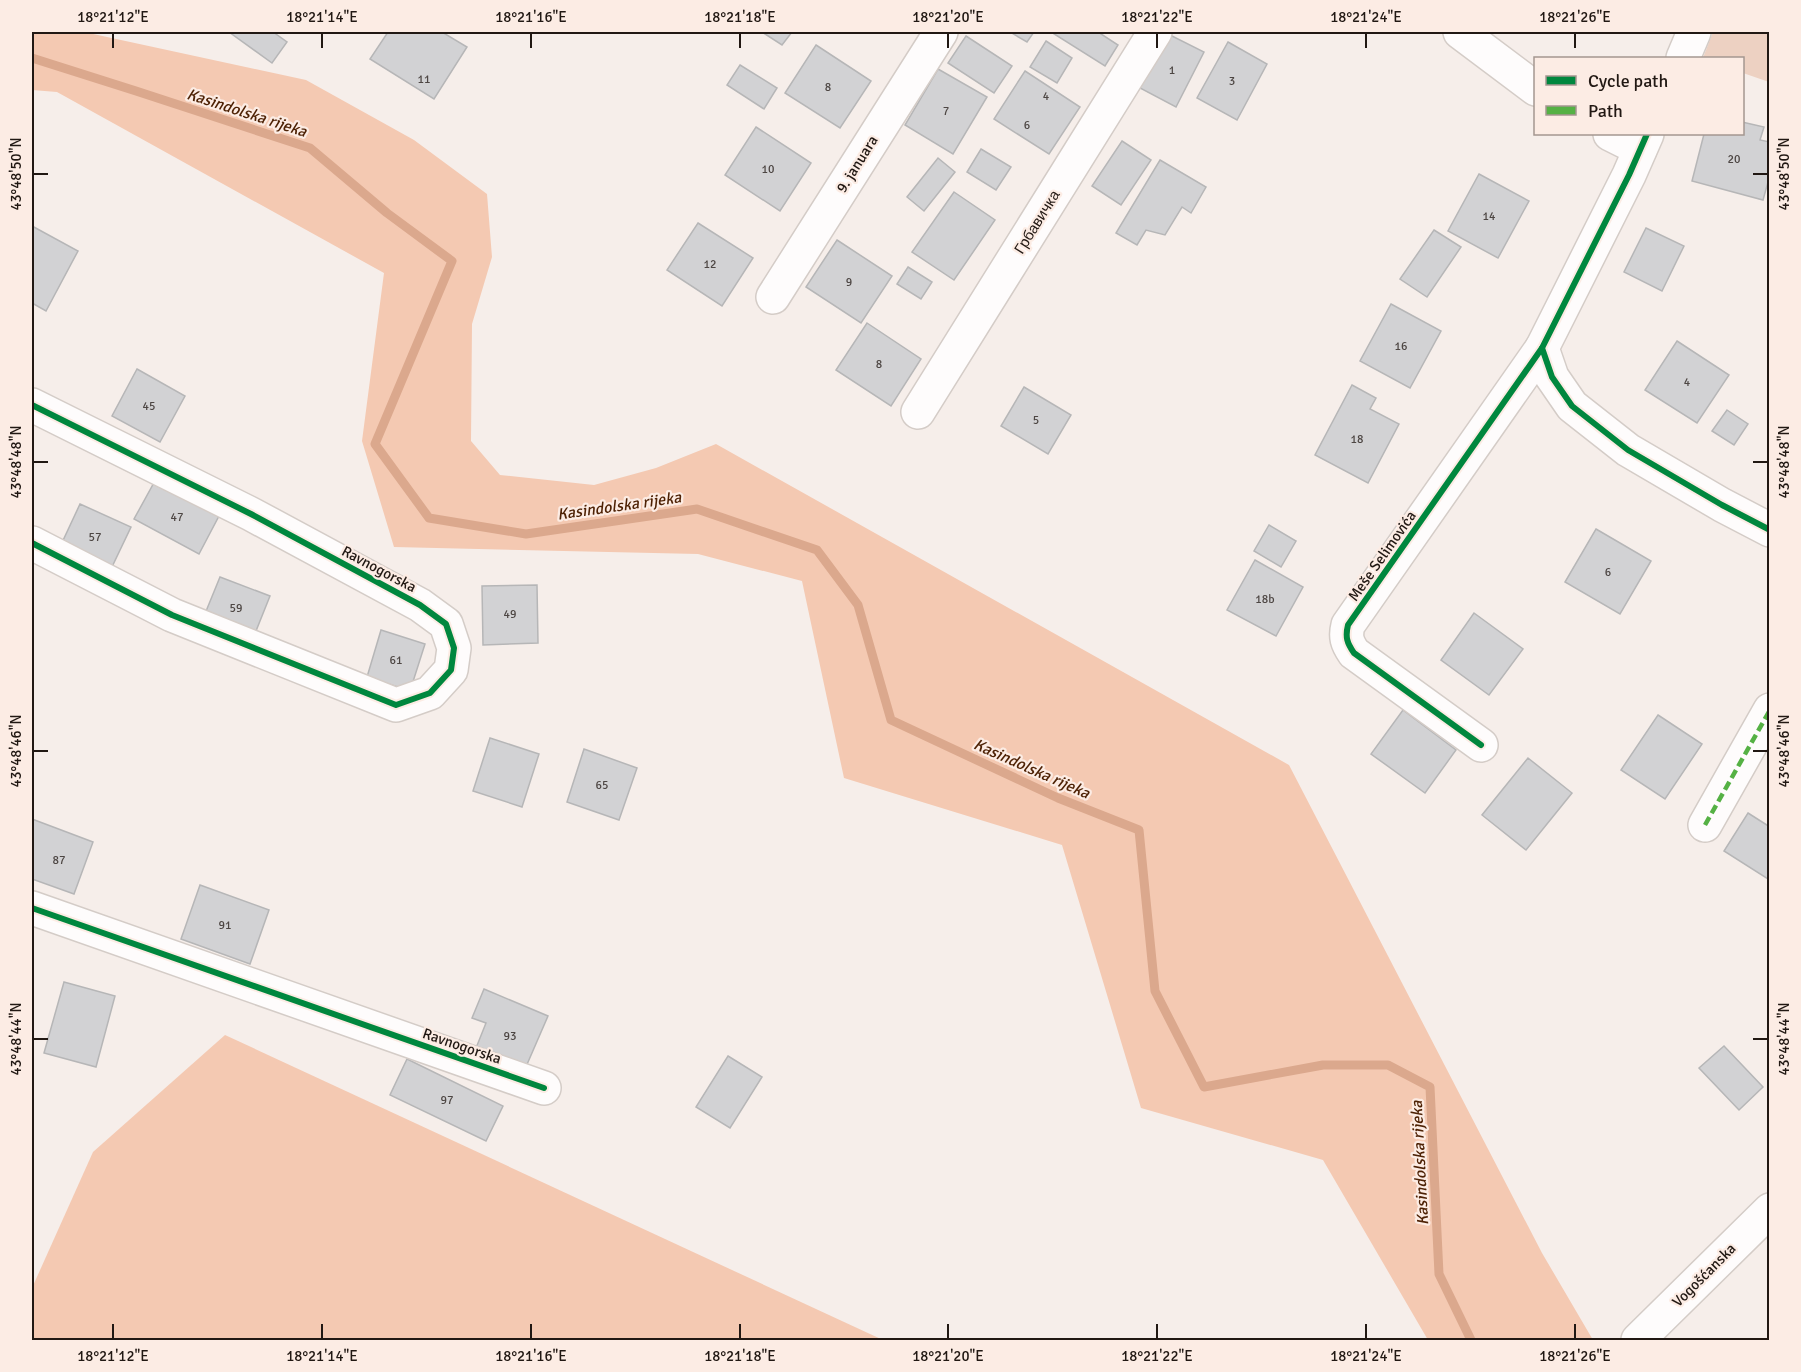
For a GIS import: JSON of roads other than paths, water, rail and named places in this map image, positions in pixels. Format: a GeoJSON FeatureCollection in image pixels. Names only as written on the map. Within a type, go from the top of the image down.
{"type":"FeatureCollection","features":[{"type":"Feature","properties":{"kind":"street","name":"9. januara"},"geometry":{"type":"LineString","coordinates":[[773,297],[941,32]]}},
{"type":"Feature","properties":{"kind":"street","name":"Грбавичка"},"geometry":{"type":"LineString","coordinates":[[918,412],[1155,32]]}},
{"type":"Feature","properties":{"kind":"street"},"geometry":{"type":"LineString","coordinates":[[1460,32],[1534,88]]}},
{"type":"Feature","properties":{"kind":"street"},"geometry":{"type":"LineString","coordinates":[[1683,57],[1694,32]]}},
{"type":"Feature","properties":{"kind":"street","name":"Meše Selimovića"},"geometry":{"type":"LineString","coordinates":[[1481,745],[1354,653],[1346,633],[1348,625],[1542,348],[1644,141],[1615,135]]}},
{"type":"Feature","properties":{"kind":"street"},"geometry":{"type":"LineString","coordinates":[[1542,348],[1552,377],[1572,406],[1628,450],[1770,530]]}},
{"type":"Feature","properties":{"kind":"street","name":"Ravnogorska"},"geometry":{"type":"LineString","coordinates":[[32,405],[251,514],[420,604],[446,624],[454,648],[451,670],[430,693],[396,705],[172,615],[32,543]]}},
{"type":"Feature","properties":{"kind":"street"},"geometry":{"type":"LineString","coordinates":[[1705,825],[1770,710]]}},
{"type":"Feature","properties":{"kind":"street","name":"Ravnogorska"},"geometry":{"type":"LineString","coordinates":[[32,908],[544,1088]]}},
{"type":"Feature","properties":{"kind":"street","name":"Vogošćanska"},"geometry":{"type":"LineString","coordinates":[[1638,1341],[1770,1210]]}},
{"type":"Feature","properties":{"kind":"waterway","name":"Kasindolska rijeka"},"geometry":{"type":"LineString","coordinates":[[32,58],[310,148],[387,213],[452,261],[375,444],[429,518],[526,534],[697,509],[817,550],[858,605],[891,720],[1058,798],[1139,830],[1155,991],[1204,1087],[1323,1065],[1388,1065],[1430,1087],[1439,1274],[1471,1340]]}}]}
